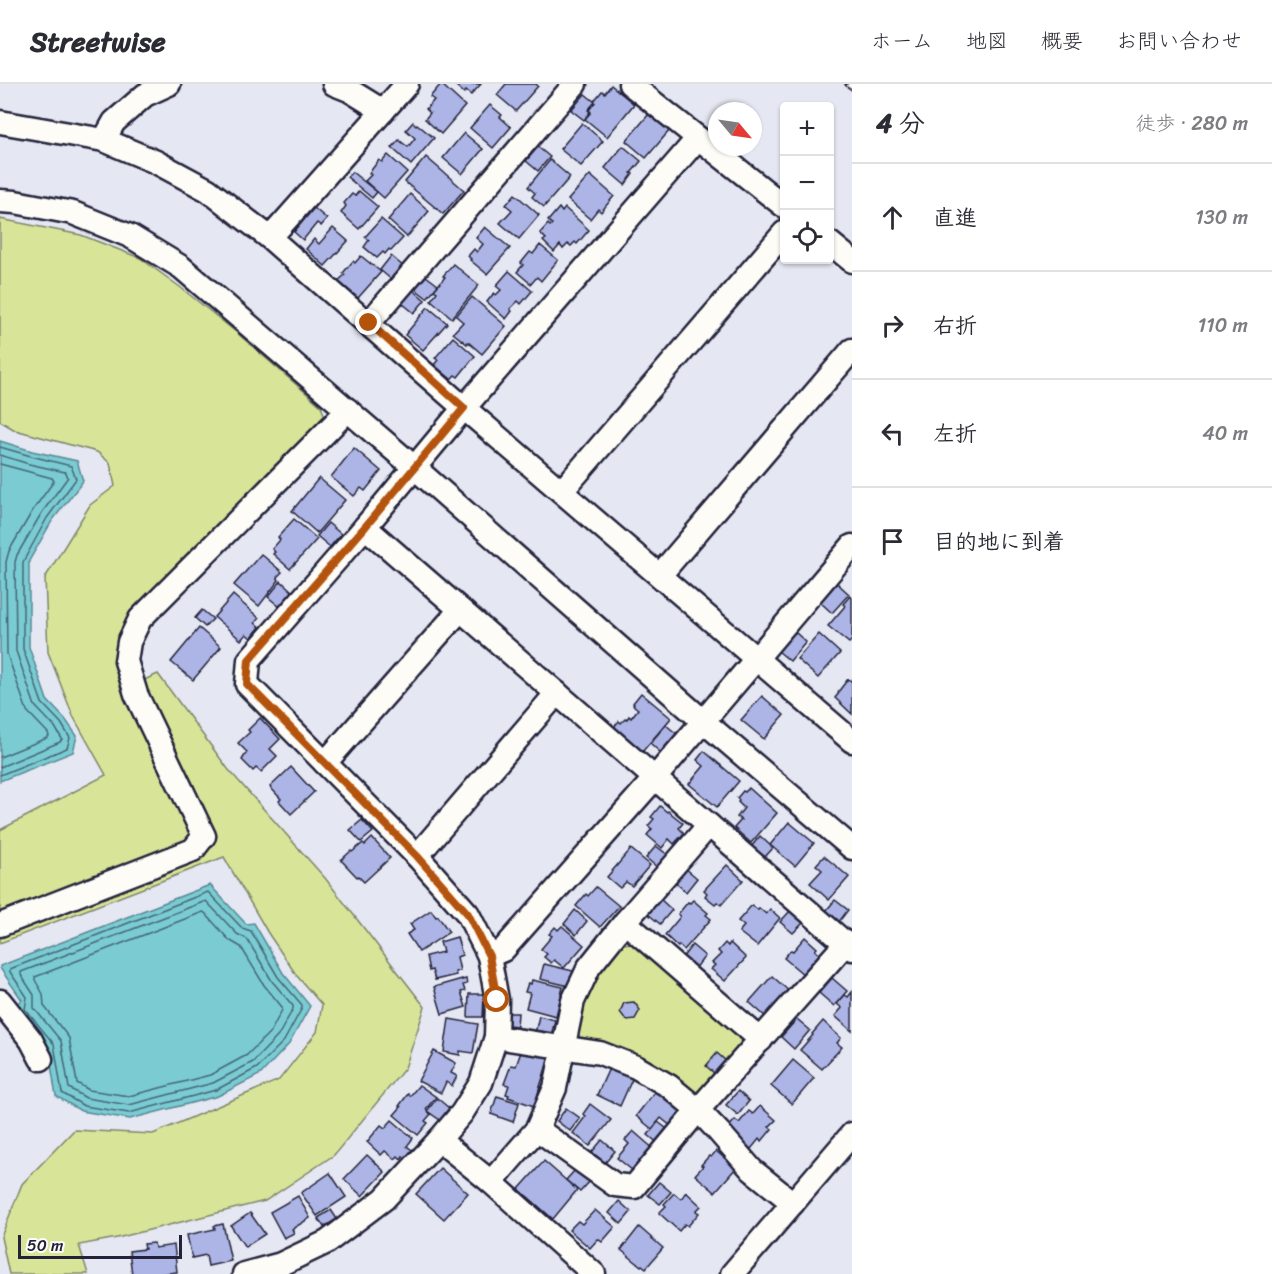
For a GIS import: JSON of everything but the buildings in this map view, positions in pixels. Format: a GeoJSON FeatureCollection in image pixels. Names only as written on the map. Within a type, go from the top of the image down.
{"type":"FeatureCollection","features":[{"type":"Feature","properties":{"kind":"street"},"geometry":{"type":"LineString","coordinates":[[104,140],[114,122],[145,95],[168,84]]}},
{"type":"Feature","properties":{"kind":"street"},"geometry":{"type":"LineString","coordinates":[[334,84],[350,90],[383,111]]}},
{"type":"Feature","properties":{"kind":"street"},"geometry":{"type":"LineString","coordinates":[[270,238],[407,84]]}},
{"type":"Feature","properties":{"kind":"street"},"geometry":{"type":"LineString","coordinates":[[369,323],[575,84]]}},
{"type":"Feature","properties":{"kind":"street"},"geometry":{"type":"LineString","coordinates":[[630,84],[780,203]]}},
{"type":"Feature","properties":{"kind":"street"},"geometry":{"type":"LineString","coordinates":[[0,122],[104,140],[156,162],[208,190],[270,238],[852,741]]}},
{"type":"Feature","properties":{"kind":"street"},"geometry":{"type":"LineString","coordinates":[[244,1274],[281,1264],[327,1242],[384,1199],[439,1140],[462,1113],[480,1083],[496,1037],[497,1000],[489,956],[468,914],[417,856],[247,684],[249,660],[698,138]]}},
{"type":"Feature","properties":{"kind":"street"},"geometry":{"type":"LineString","coordinates":[[0,201],[15,201],[73,213],[130,236],[181,267],[852,848]]}},
{"type":"Feature","properties":{"kind":"street"},"geometry":{"type":"LineString","coordinates":[[562,491],[780,238]]}},
{"type":"Feature","properties":{"kind":"street"},"geometry":{"type":"LineString","coordinates":[[834,246],[852,261]]}},
{"type":"Feature","properties":{"kind":"street"},"geometry":{"type":"LineString","coordinates":[[660,575],[852,350]]}},
{"type":"Feature","properties":{"kind":"street"},"geometry":{"type":"LineString","coordinates":[[0,925],[193,850],[204,836],[136,694],[126,661],[129,642],[140,619],[348,410]]}},
{"type":"Feature","properties":{"kind":"street"},"geometry":{"type":"LineString","coordinates":[[365,527],[849,946],[698,1110],[634,1187],[615,1185],[537,1129]]}},
{"type":"Feature","properties":{"kind":"street"},"geometry":{"type":"LineString","coordinates":[[489,956],[503,950],[655,778],[852,546]]}},
{"type":"Feature","properties":{"kind":"street"},"geometry":{"type":"LineString","coordinates":[[325,763],[460,610]]}},
{"type":"Feature","properties":{"kind":"street"},"geometry":{"type":"LineString","coordinates":[[417,856],[557,693]]}},
{"type":"Feature","properties":{"kind":"street"},"geometry":{"type":"LineString","coordinates":[[491,1182],[537,1129],[555,1088],[573,1001],[589,967],[709,825]]}},
{"type":"Feature","properties":{"kind":"street"},"geometry":{"type":"LineString","coordinates":[[625,922],[761,1040]]}},
{"type":"Feature","properties":{"kind":"street"},"geometry":{"type":"LineString","coordinates":[[0,1000],[31,1040],[41,1059]]}},
{"type":"Feature","properties":{"kind":"street"},"geometry":{"type":"LineString","coordinates":[[496,1037],[600,1053],[636,1067],[669,1086],[698,1110],[752,1170],[793,1203]]}},
{"type":"Feature","properties":{"kind":"street"},"geometry":{"type":"LineString","coordinates":[[732,1274],[852,1134]]}},
{"type":"Feature","properties":{"kind":"street"},"geometry":{"type":"LineString","coordinates":[[439,1140],[491,1182],[594,1274]]}},
{"type":"Feature","properties":{"kind":"green space"},"geometry":{"type":"Polygon","coordinates":[[[0,219],[81,235],[140,258],[237,333],[321,406],[327,423],[132,619],[126,688],[158,674],[228,769],[325,878],[425,1007],[405,1068],[334,1155],[265,1201],[117,1238],[79,1245],[88,1274],[9,1274],[1,1237],[22,1184],[74,1130],[153,1134],[279,1080],[317,1032],[322,1005],[297,976],[268,933],[224,857],[0,943],[0,830],[106,775],[73,716],[48,652],[45,578],[90,505],[115,486],[110,463],[97,452],[15,430],[0,421],[0,219]]]}},
{"type":"Feature","properties":{"kind":"green space"},"geometry":{"type":"Polygon","coordinates":[[[635,943],[748,1042],[696,1100],[576,1040],[580,1008],[594,976],[621,944],[635,943]]]}},
{"type":"Feature","properties":{"kind":"water"},"geometry":{"type":"Polygon","coordinates":[[[0,441],[77,461],[83,481],[52,521],[29,561],[29,647],[47,700],[77,736],[73,752],[0,781],[0,441]]]}},
{"type":"Feature","properties":{"kind":"water"},"geometry":{"type":"Polygon","coordinates":[[[210,885],[246,924],[254,923],[283,973],[310,1006],[289,1044],[261,1074],[218,1096],[130,1119],[81,1111],[56,1096],[48,1046],[15,1006],[22,1000],[0,966],[210,885]]]}},
{"type":"Feature","properties":{"kind":"railway"},"geometry":{"type":"LineString","coordinates":[[848,84],[852,87]]}},
{"type":"Feature","properties":{"kind":"route"},"geometry":{"type":"LineString","coordinates":[[369,323],[464,408],[365,527],[249,660],[247,684],[417,856],[468,914],[489,956],[497,1000]]}}]}
